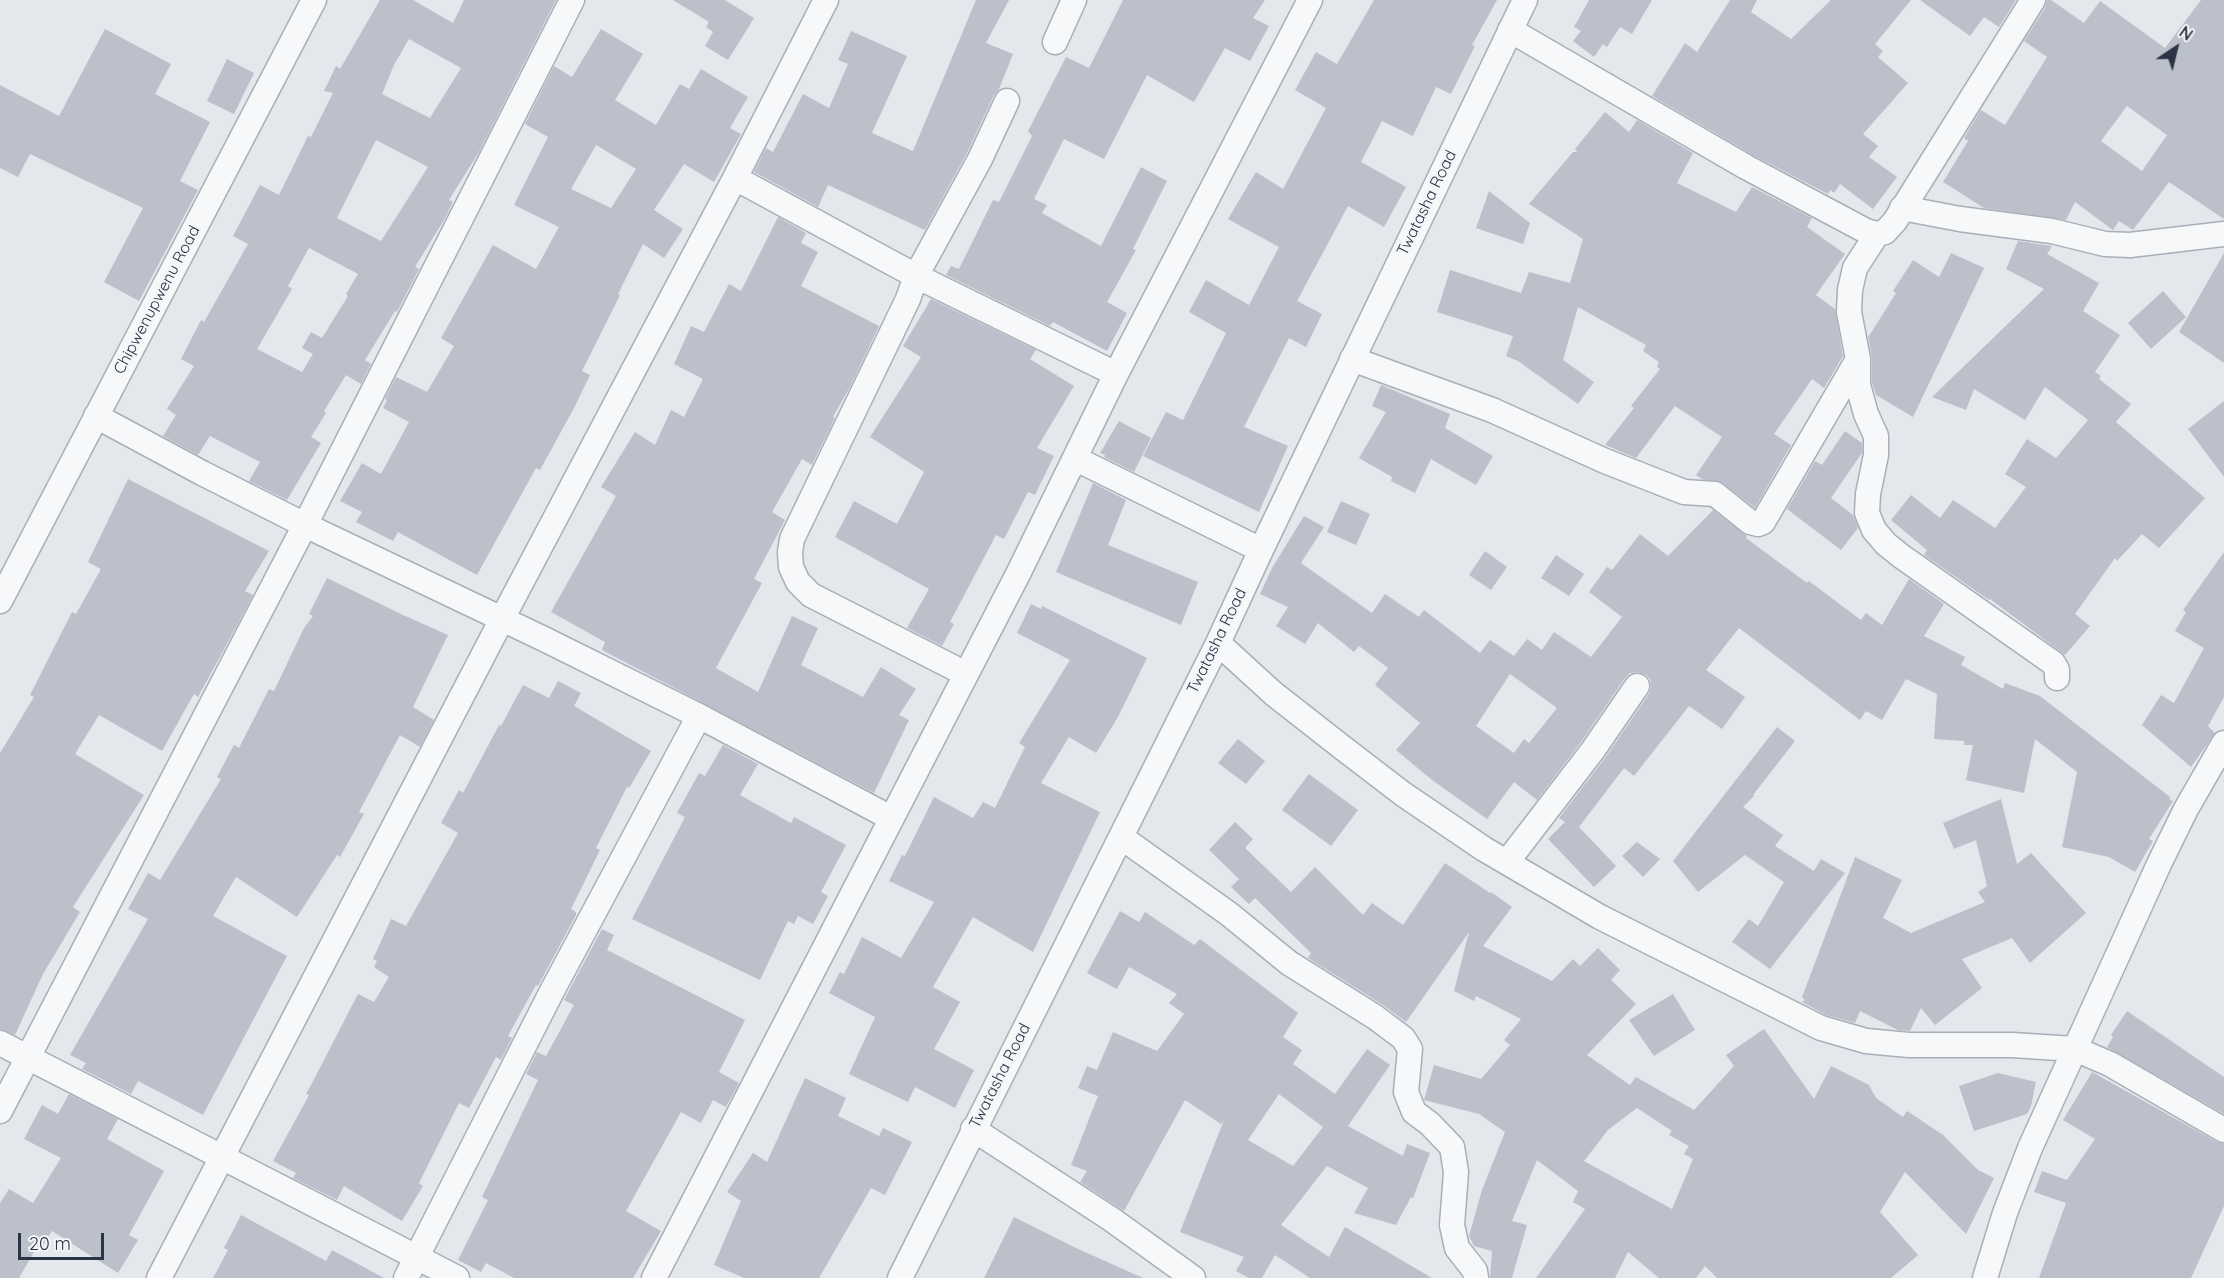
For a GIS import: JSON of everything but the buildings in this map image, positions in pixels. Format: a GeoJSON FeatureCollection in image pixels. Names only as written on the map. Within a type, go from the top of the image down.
{"type":"FeatureCollection","features":[{"type":"Feature","properties":{"kind":"street","name":"Chipwenupwenu Road"},"geometry":{"type":"LineString","coordinates":[[0,601],[314,0]]}},
{"type":"Feature","properties":{"kind":"street"},"geometry":{"type":"LineString","coordinates":[[0,1111],[305,525],[572,0]]}},
{"type":"Feature","properties":{"kind":"street"},"geometry":{"type":"LineString","coordinates":[[159,1278],[826,0]]}},
{"type":"Feature","properties":{"kind":"street"},"geometry":{"type":"LineString","coordinates":[[1055,42],[1074,0]]}},
{"type":"Feature","properties":{"kind":"street"},"geometry":{"type":"LineString","coordinates":[[654,1278],[1076,459],[1116,374],[1310,0]]}},
{"type":"Feature","properties":{"kind":"street","name":"Twatasha Road"},"geometry":{"type":"LineString","coordinates":[[900,1278],[1218,643],[1525,0]]}},
{"type":"Feature","properties":{"kind":"street"},"geometry":{"type":"LineString","coordinates":[[1510,30],[1746,166],[1866,231],[1877,234],[1885,232],[1902,208],[2033,0]]}},
{"type":"Feature","properties":{"kind":"street"},"geometry":{"type":"LineString","coordinates":[[966,674],[811,595],[798,582],[791,567],[790,552],[792,539],[888,341],[916,276],[980,159],[1007,101]]}},
{"type":"Feature","properties":{"kind":"street"},"geometry":{"type":"LineString","coordinates":[[735,177],[916,276],[1116,374]]}},
{"type":"Feature","properties":{"kind":"street"},"geometry":{"type":"LineString","coordinates":[[1902,208],[1960,219],[2052,231],[2105,244],[2130,245],[2224,234]]}},
{"type":"Feature","properties":{"kind":"street"},"geometry":{"type":"LineString","coordinates":[[1877,234],[1855,268],[1850,290],[1849,312],[1858,359],[1858,385],[1875,435],[1876,455],[1868,494],[1867,513],[1874,530],[1886,544],[2053,663],[2058,678]]}},
{"type":"Feature","properties":{"kind":"street"},"geometry":{"type":"LineString","coordinates":[[1352,359],[1492,410],[1684,492],[1715,494],[1750,522],[1758,524],[1762,522],[1858,359]]}},
{"type":"Feature","properties":{"kind":"street"},"geometry":{"type":"LineString","coordinates":[[96,416],[305,525],[699,716],[891,818]]}},
{"type":"Feature","properties":{"kind":"street"},"geometry":{"type":"LineString","coordinates":[[1076,459],[1261,550]]}},
{"type":"Feature","properties":{"kind":"street"},"geometry":{"type":"LineString","coordinates":[[1218,643],[1274,694],[1403,794],[1507,862],[1600,917],[1821,1028],[1866,1041],[1909,1045],[1977,1044],[2075,1049],[2110,1064],[2224,1130]]}},
{"type":"Feature","properties":{"kind":"street"},"geometry":{"type":"LineString","coordinates":[[1507,862],[1593,750],[1637,686]]}},
{"type":"Feature","properties":{"kind":"street"},"geometry":{"type":"LineString","coordinates":[[411,1268],[558,981],[699,716]]}},
{"type":"Feature","properties":{"kind":"street"},"geometry":{"type":"LineString","coordinates":[[1985,1278],[2005,1213],[2030,1148],[2181,819],[2224,743]]}},
{"type":"Feature","properties":{"kind":"street"},"geometry":{"type":"LineString","coordinates":[[1120,837],[1229,914],[1289,963],[1375,1017],[1403,1038],[1410,1050],[1406,1092],[1414,1112],[1430,1124],[1452,1147],[1456,1172],[1452,1225],[1457,1248],[1475,1271],[1476,1278]]}},
{"type":"Feature","properties":{"kind":"street"},"geometry":{"type":"LineString","coordinates":[[0,1043],[223,1157],[411,1268],[457,1278]]}},
{"type":"Feature","properties":{"kind":"street"},"geometry":{"type":"LineString","coordinates":[[974,1129],[1111,1219],[1193,1278]]}}]}
